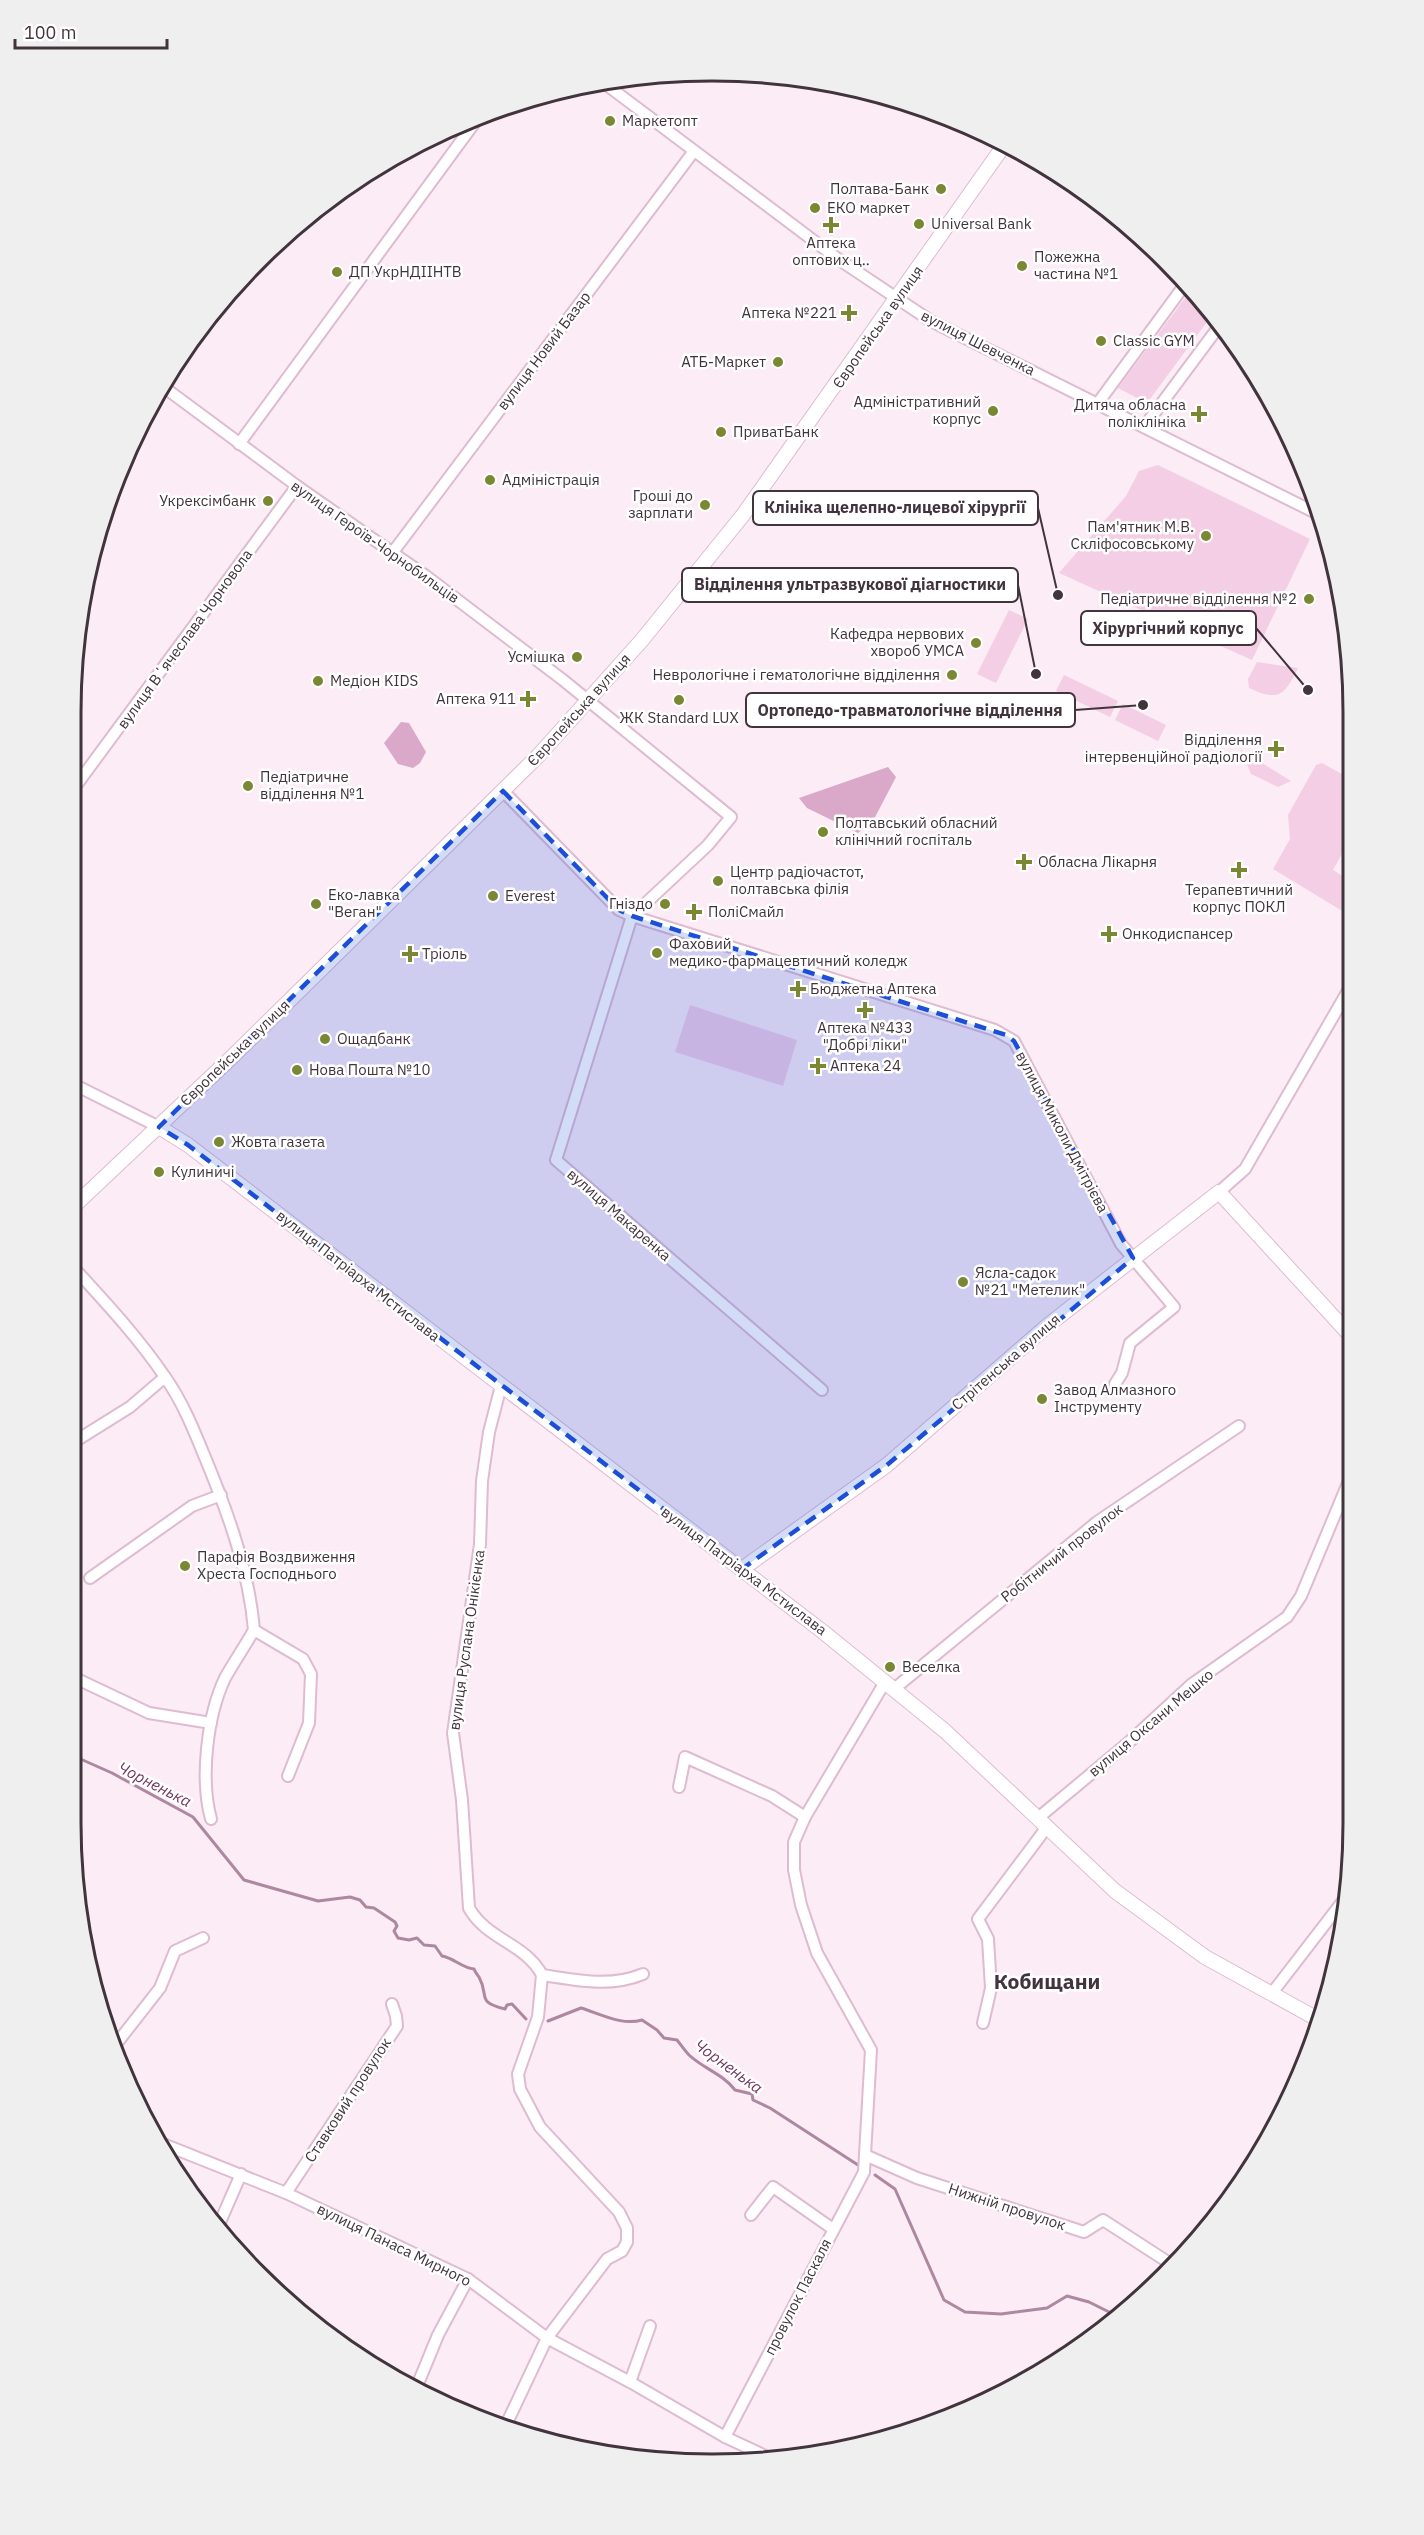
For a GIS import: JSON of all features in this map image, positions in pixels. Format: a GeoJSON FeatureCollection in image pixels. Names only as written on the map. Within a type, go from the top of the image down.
{"type":"FeatureCollection","features":[{"type":"Feature","properties":{"kind":"main road","name":"Європейська вулиця"},"geometry":{"type":"LineString","coordinates":[[81,1199],[159,1127],[503,791],[642,640],[744,515],[1000,151]]}},
{"type":"Feature","properties":{"kind":"main road","name":"вулиця Патріарха Мстислава"},"geometry":{"type":"LineString","coordinates":[[159,1127],[188,1145],[742,1569],[889,1686],[945,1731],[1115,1891],[1205,1957],[1313,2016]]}},
{"type":"Feature","properties":{"kind":"main road","name":"Стрітенська вулиця"},"geometry":{"type":"LineString","coordinates":[[742,1569],[887,1465],[1047,1326],[1219,1191]]}},
{"type":"Feature","properties":{"kind":"main road"},"geometry":{"type":"LineString","coordinates":[[1219,1191],[1343,1327]]}},
{"type":"Feature","properties":{"kind":"street","name":"вулиця Шевченка"},"geometry":{"type":"LineString","coordinates":[[612,89],[838,259],[931,321],[1310,510]]}},
{"type":"Feature","properties":{"kind":"street"},"geometry":{"type":"LineString","coordinates":[[240,444],[469,130]]}},
{"type":"Feature","properties":{"kind":"street","name":"вулиця Новий Базар"},"geometry":{"type":"LineString","coordinates":[[393,552],[694,151]]}},
{"type":"Feature","properties":{"kind":"street"},"geometry":{"type":"LineString","coordinates":[[1098,403],[1181,290]]}},
{"type":"Feature","properties":{"kind":"street"},"geometry":{"type":"LineString","coordinates":[[1144,427],[1215,331]]}},
{"type":"Feature","properties":{"kind":"street","name":"вулиця Героїв-Чорнобильців"},"geometry":{"type":"LineString","coordinates":[[169,391],[297,486],[393,552],[588,700],[731,817],[708,845],[632,916]]}},
{"type":"Feature","properties":{"kind":"street","name":"вулиця Вʼячеслава Чорновола"},"geometry":{"type":"LineString","coordinates":[[81,779],[297,486]]}},
{"type":"Feature","properties":{"kind":"street","name":"вулиця Миколи Дмітрієва"},"geometry":{"type":"LineString","coordinates":[[503,791],[619,910],[1006,1035],[1014,1041],[1121,1244],[1174,1307],[1130,1343],[1122,1373],[1115,1384]]}},
{"type":"Feature","properties":{"kind":"street","name":"вулиця Макаренка"},"geometry":{"type":"LineString","coordinates":[[632,916],[556,1160],[822,1390]]}},
{"type":"Feature","properties":{"kind":"street","name":"Стрітенська вулиця"},"geometry":{"type":"LineString","coordinates":[[1219,1191],[1245,1169],[1343,999]]}},
{"type":"Feature","properties":{"kind":"street"},"geometry":{"type":"LineString","coordinates":[[81,1088],[159,1127]]}},
{"type":"Feature","properties":{"kind":"street"},"geometry":{"type":"LineString","coordinates":[[81,1276],[129,1329],[184,1407],[221,1495],[243,1565],[254,1630],[225,1679],[211,1723],[205,1798],[211,1819]]}},
{"type":"Feature","properties":{"kind":"street"},"geometry":{"type":"LineString","coordinates":[[81,1438],[130,1407],[165,1377]]}},
{"type":"Feature","properties":{"kind":"street","name":"вулиця Руслана Онікієнка"},"geometry":{"type":"LineString","coordinates":[[501,1386],[489,1432],[482,1481],[480,1544],[453,1743],[462,1800],[469,1908],[486,1930],[535,1962],[542,1975]]}},
{"type":"Feature","properties":{"kind":"street","name":"Робітничий провулок"},"geometry":{"type":"LineString","coordinates":[[805,1817],[889,1686],[1097,1522],[1239,1426]]}},
{"type":"Feature","properties":{"kind":"street"},"geometry":{"type":"LineString","coordinates":[[90,1578],[192,1506],[221,1495]]}},
{"type":"Feature","properties":{"kind":"street","name":"вулиця Оксани Мешко"},"geometry":{"type":"LineString","coordinates":[[983,2024],[992,1988],[988,1939],[978,1919],[1042,1822],[1192,1684],[1287,1617],[1304,1591],[1343,1496]]}},
{"type":"Feature","properties":{"kind":"street"},"geometry":{"type":"LineString","coordinates":[[254,1630],[303,1659],[311,1674],[309,1722],[288,1776]]}},
{"type":"Feature","properties":{"kind":"street"},"geometry":{"type":"LineString","coordinates":[[81,1681],[149,1713],[211,1723]]}},
{"type":"Feature","properties":{"kind":"street"},"geometry":{"type":"LineString","coordinates":[[679,1787],[685,1757],[772,1796],[805,1817]]}},
{"type":"Feature","properties":{"kind":"street","name":"провулок Паскаля"},"geometry":{"type":"LineString","coordinates":[[725,2437],[864,2172],[872,2050],[817,1953],[801,1905],[794,1870],[794,1842],[805,1817]]}},
{"type":"Feature","properties":{"kind":"street"},"geometry":{"type":"LineString","coordinates":[[1272,1993],[1337,1908]]}},
{"type":"Feature","properties":{"kind":"street"},"geometry":{"type":"LineString","coordinates":[[119,2040],[160,1988],[175,1951],[203,1938]]}},
{"type":"Feature","properties":{"kind":"street"},"geometry":{"type":"LineString","coordinates":[[508,2421],[547,2338],[607,2259],[621,2252],[627,2242],[627,2229],[619,2212],[540,2127],[520,2089],[518,2074],[538,2017],[542,1975],[591,1983],[626,1981],[643,1974]]}},
{"type":"Feature","properties":{"kind":"street","name":"Ставковий провулок"},"geometry":{"type":"LineString","coordinates":[[286,2193],[397,2026],[392,2004]]}},
{"type":"Feature","properties":{"kind":"street","name":"вулиця Панаса Мирного"},"geometry":{"type":"LineString","coordinates":[[171,2147],[286,2193],[468,2278],[547,2338],[630,2382],[725,2437],[758,2453]]}},
{"type":"Feature","properties":{"kind":"street","name":"Нижній провулок"},"geometry":{"type":"LineString","coordinates":[[865,2155],[917,2178],[1084,2232],[1102,2220],[1166,2261]]}},
{"type":"Feature","properties":{"kind":"street"},"geometry":{"type":"LineString","coordinates":[[221,2219],[241,2174]]}},
{"type":"Feature","properties":{"kind":"street"},"geometry":{"type":"LineString","coordinates":[[751,2215],[773,2187],[833,2229]]}},
{"type":"Feature","properties":{"kind":"street"},"geometry":{"type":"LineString","coordinates":[[420,2382],[438,2335],[468,2278]]}},
{"type":"Feature","properties":{"kind":"street"},"geometry":{"type":"LineString","coordinates":[[630,2382],[650,2326]]}},
{"type":"Feature","properties":{"kind":"highlighted area"},"geometry":{"type":"Polygon","coordinates":[[[503,791],[619,910],[1006,1035],[1014,1041],[1133,1258],[887,1465],[742,1569],[188,1145],[159,1127],[503,791]]]}},
{"type":"Feature","properties":{"kind":"shaded area"},"geometry":{"type":"Polygon","coordinates":[[[1186,296],[1207,321],[1147,403],[1118,388],[1186,296]]]}},
{"type":"Feature","properties":{"kind":"shaded area"},"geometry":{"type":"Polygon","coordinates":[[[1158,465],[1310,539],[1252,660],[1059,573],[1126,496],[1139,471],[1158,465]]]}},
{"type":"Feature","properties":{"kind":"shaded area"},"geometry":{"type":"Polygon","coordinates":[[[1009,610],[1028,619],[996,683],[977,674],[1009,610]]]}},
{"type":"Feature","properties":{"kind":"shaded area"},"geometry":{"type":"Polygon","coordinates":[[[1257,662],[1298,668],[1284,690],[1279,694],[1267,694],[1249,688],[1248,679],[1257,662]]]}},
{"type":"Feature","properties":{"kind":"shaded area"},"geometry":{"type":"Polygon","coordinates":[[[1064,675],[1118,701],[1110,717],[1056,691],[1064,675]]]}},
{"type":"Feature","properties":{"kind":"shaded area"},"geometry":{"type":"Polygon","coordinates":[[[1123,704],[1166,725],[1158,741],[1115,720],[1123,704]]]}},
{"type":"Feature","properties":{"kind":"shaded area"},"geometry":{"type":"Polygon","coordinates":[[[401,722],[409,723],[426,752],[420,763],[413,768],[398,764],[384,743],[401,722]]]}},
{"type":"Feature","properties":{"kind":"shaded area"},"geometry":{"type":"Polygon","coordinates":[[[1241,750],[1291,781],[1278,787],[1251,774],[1241,750]]]}},
{"type":"Feature","properties":{"kind":"shaded area"},"geometry":{"type":"Polygon","coordinates":[[[1322,763],[1343,775],[1343,852],[1333,870],[1343,876],[1343,911],[1273,869],[1290,839],[1288,815],[1316,765],[1322,763]]]}},
{"type":"Feature","properties":{"kind":"shaded area"},"geometry":{"type":"Polygon","coordinates":[[[888,767],[896,777],[873,821],[858,833],[807,808],[799,798],[888,767]]]}},
{"type":"Feature","properties":{"kind":"shaded area"},"geometry":{"type":"Polygon","coordinates":[[[690,1005],[797,1040],[783,1086],[675,1052],[690,1005]]]}},
{"type":"Feature","properties":{"kind":"waterway","name":"Чорненька"},"geometry":{"type":"LineString","coordinates":[[81,1759],[112,1773],[193,1817],[244,1880],[318,1901],[350,1897],[360,1900],[366,1907],[374,1908],[395,1922],[397,1926],[394,1931],[398,1938],[409,1940],[417,1938],[424,1945],[435,1946],[442,1956],[474,1969],[482,1984],[486,2001],[505,2009],[507,2005],[512,2004],[526,2019]]}},
{"type":"Feature","properties":{"kind":"waterway","name":"Чорненька"},"geometry":{"type":"LineString","coordinates":[[548,2021],[581,2008],[619,2020],[642,2020],[664,2038],[677,2040],[689,2055],[725,2080],[735,2090],[752,2094],[753,2100],[770,2108],[858,2165]]}},
{"type":"Feature","properties":{"kind":"waterway","name":"Чорненька"},"geometry":{"type":"LineString","coordinates":[[875,2175],[895,2189],[944,2300],[965,2312],[1001,2314],[1047,2308],[1067,2296],[1089,2302],[1110,2312]]}},
{"type":"Feature","properties":{"kind":"place","name":"Маркетопт"},"geometry":{"type":"Point","coordinates":[610,121]}},
{"type":"Feature","properties":{"kind":"place","name":"Полтава-Банк"},"geometry":{"type":"Point","coordinates":[941,189]}},
{"type":"Feature","properties":{"kind":"place","name":"ЕКО маркет"},"geometry":{"type":"Point","coordinates":[815,208]}},
{"type":"Feature","properties":{"kind":"place","name":"Universal Bank"},"geometry":{"type":"Point","coordinates":[919,224]}},
{"type":"Feature","properties":{"kind":"place","name":"Аптека оптових ц‥"},"geometry":{"type":"Point","coordinates":[831,225]}},
{"type":"Feature","properties":{"kind":"place","name":"Пожежна частина №1"},"geometry":{"type":"Point","coordinates":[1022,266]}},
{"type":"Feature","properties":{"kind":"place","name":"ДП УкрНДІІНТВ"},"geometry":{"type":"Point","coordinates":[337,272]}},
{"type":"Feature","properties":{"kind":"place","name":"Аптека №221"},"geometry":{"type":"Point","coordinates":[849,313]}},
{"type":"Feature","properties":{"kind":"place","name":"Classic GYM"},"geometry":{"type":"Point","coordinates":[1101,341]}},
{"type":"Feature","properties":{"kind":"place","name":"АТБ-Маркет"},"geometry":{"type":"Point","coordinates":[778,362]}},
{"type":"Feature","properties":{"kind":"place","name":"Адміністративний корпус"},"geometry":{"type":"Point","coordinates":[993,411]}},
{"type":"Feature","properties":{"kind":"place","name":"Дитяча обласна поліклініка"},"geometry":{"type":"Point","coordinates":[1199,414]}},
{"type":"Feature","properties":{"kind":"place","name":"ПриватБанк"},"geometry":{"type":"Point","coordinates":[721,432]}},
{"type":"Feature","properties":{"kind":"place","name":"Адміністрація"},"geometry":{"type":"Point","coordinates":[490,480]}},
{"type":"Feature","properties":{"kind":"place","name":"Укрексімбанк"},"geometry":{"type":"Point","coordinates":[268,501]}},
{"type":"Feature","properties":{"kind":"place","name":"Гроші до зарплати"},"geometry":{"type":"Point","coordinates":[705,505]}},
{"type":"Feature","properties":{"kind":"place","name":"Пам'ятник М.В. Скліфосовському"},"geometry":{"type":"Point","coordinates":[1206,536]}},
{"type":"Feature","properties":{"kind":"place","name":"Клініка щелепно-лицевої хірургії"},"geometry":{"type":"Point","coordinates":[1058,595]}},
{"type":"Feature","properties":{"kind":"place","name":"Педіатричне відділення №2"},"geometry":{"type":"Point","coordinates":[1309,599]}},
{"type":"Feature","properties":{"kind":"place","name":"Кафедра нервових хвороб УМСА"},"geometry":{"type":"Point","coordinates":[976,643]}},
{"type":"Feature","properties":{"kind":"place","name":"Усмішка"},"geometry":{"type":"Point","coordinates":[577,657]}},
{"type":"Feature","properties":{"kind":"place","name":"Відділення ультразвукової діагностики"},"geometry":{"type":"Point","coordinates":[1036,674]}},
{"type":"Feature","properties":{"kind":"place","name":"Неврологічне і гематологічне відділення"},"geometry":{"type":"Point","coordinates":[952,675]}},
{"type":"Feature","properties":{"kind":"place","name":"Медіон KIDS"},"geometry":{"type":"Point","coordinates":[318,681]}},
{"type":"Feature","properties":{"kind":"place","name":"Хірургічний корпус"},"geometry":{"type":"Point","coordinates":[1308,690]}},
{"type":"Feature","properties":{"kind":"place","name":"Аптека 911"},"geometry":{"type":"Point","coordinates":[528,699]}},
{"type":"Feature","properties":{"kind":"place","name":"ЖК Standard LUX"},"geometry":{"type":"Point","coordinates":[679,700]}},
{"type":"Feature","properties":{"kind":"place","name":"Ортопедо-травматологічне відділення"},"geometry":{"type":"Point","coordinates":[1143,705]}},
{"type":"Feature","properties":{"kind":"place","name":"Відділення інтервенційної радіології"},"geometry":{"type":"Point","coordinates":[1276,749]}},
{"type":"Feature","properties":{"kind":"place","name":"Педіатричне відділення №1"},"geometry":{"type":"Point","coordinates":[248,786]}},
{"type":"Feature","properties":{"kind":"place","name":"Полтавський обласний клінічний госпіталь"},"geometry":{"type":"Point","coordinates":[823,832]}},
{"type":"Feature","properties":{"kind":"place","name":"Обласна Лікарня"},"geometry":{"type":"Point","coordinates":[1024,862]}},
{"type":"Feature","properties":{"kind":"place","name":"Терапевтичний корпус ПОКЛ"},"geometry":{"type":"Point","coordinates":[1239,870]}},
{"type":"Feature","properties":{"kind":"place","name":"Центр радіочастот, полтавська філія"},"geometry":{"type":"Point","coordinates":[718,881]}},
{"type":"Feature","properties":{"kind":"place","name":"Everest"},"geometry":{"type":"Point","coordinates":[493,896]}},
{"type":"Feature","properties":{"kind":"place","name":"Еко-лавка \"Веган\""},"geometry":{"type":"Point","coordinates":[316,904]}},
{"type":"Feature","properties":{"kind":"place","name":"Гніздо"},"geometry":{"type":"Point","coordinates":[665,904]}},
{"type":"Feature","properties":{"kind":"place","name":"ПоліСмайл"},"geometry":{"type":"Point","coordinates":[694,912]}},
{"type":"Feature","properties":{"kind":"place","name":"Онкодиспансер"},"geometry":{"type":"Point","coordinates":[1109,934]}},
{"type":"Feature","properties":{"kind":"place","name":"Фаховий медико-фармацевтичний коледж"},"geometry":{"type":"Point","coordinates":[657,953]}},
{"type":"Feature","properties":{"kind":"place","name":"Тріоль"},"geometry":{"type":"Point","coordinates":[410,954]}},
{"type":"Feature","properties":{"kind":"place","name":"Бюджетна Аптека"},"geometry":{"type":"Point","coordinates":[798,989]}},
{"type":"Feature","properties":{"kind":"place","name":"Аптека №433 \"Добрі ліки\""},"geometry":{"type":"Point","coordinates":[865,1010]}},
{"type":"Feature","properties":{"kind":"place","name":"Ощадбанк"},"geometry":{"type":"Point","coordinates":[325,1039]}},
{"type":"Feature","properties":{"kind":"place","name":"Аптека 24"},"geometry":{"type":"Point","coordinates":[818,1066]}},
{"type":"Feature","properties":{"kind":"place","name":"Нова Пошта №10"},"geometry":{"type":"Point","coordinates":[297,1070]}},
{"type":"Feature","properties":{"kind":"place","name":"Жовта газета"},"geometry":{"type":"Point","coordinates":[219,1142]}},
{"type":"Feature","properties":{"kind":"place","name":"Кулиничі"},"geometry":{"type":"Point","coordinates":[159,1172]}},
{"type":"Feature","properties":{"kind":"place","name":"Ясла-садок №21 \"Метелик\""},"geometry":{"type":"Point","coordinates":[963,1282]}},
{"type":"Feature","properties":{"kind":"place","name":"Завод Алмазного Інструменту"},"geometry":{"type":"Point","coordinates":[1042,1399]}},
{"type":"Feature","properties":{"kind":"place","name":"Парафія Воздвиження Хреста Господнього"},"geometry":{"type":"Point","coordinates":[185,1566]}},
{"type":"Feature","properties":{"kind":"place","name":"Веселка"},"geometry":{"type":"Point","coordinates":[890,1667]}},
{"type":"Feature","properties":{"kind":"district","name":"Кобищани"},"geometry":{"type":"Point","coordinates":[1047,1982]}}]}
